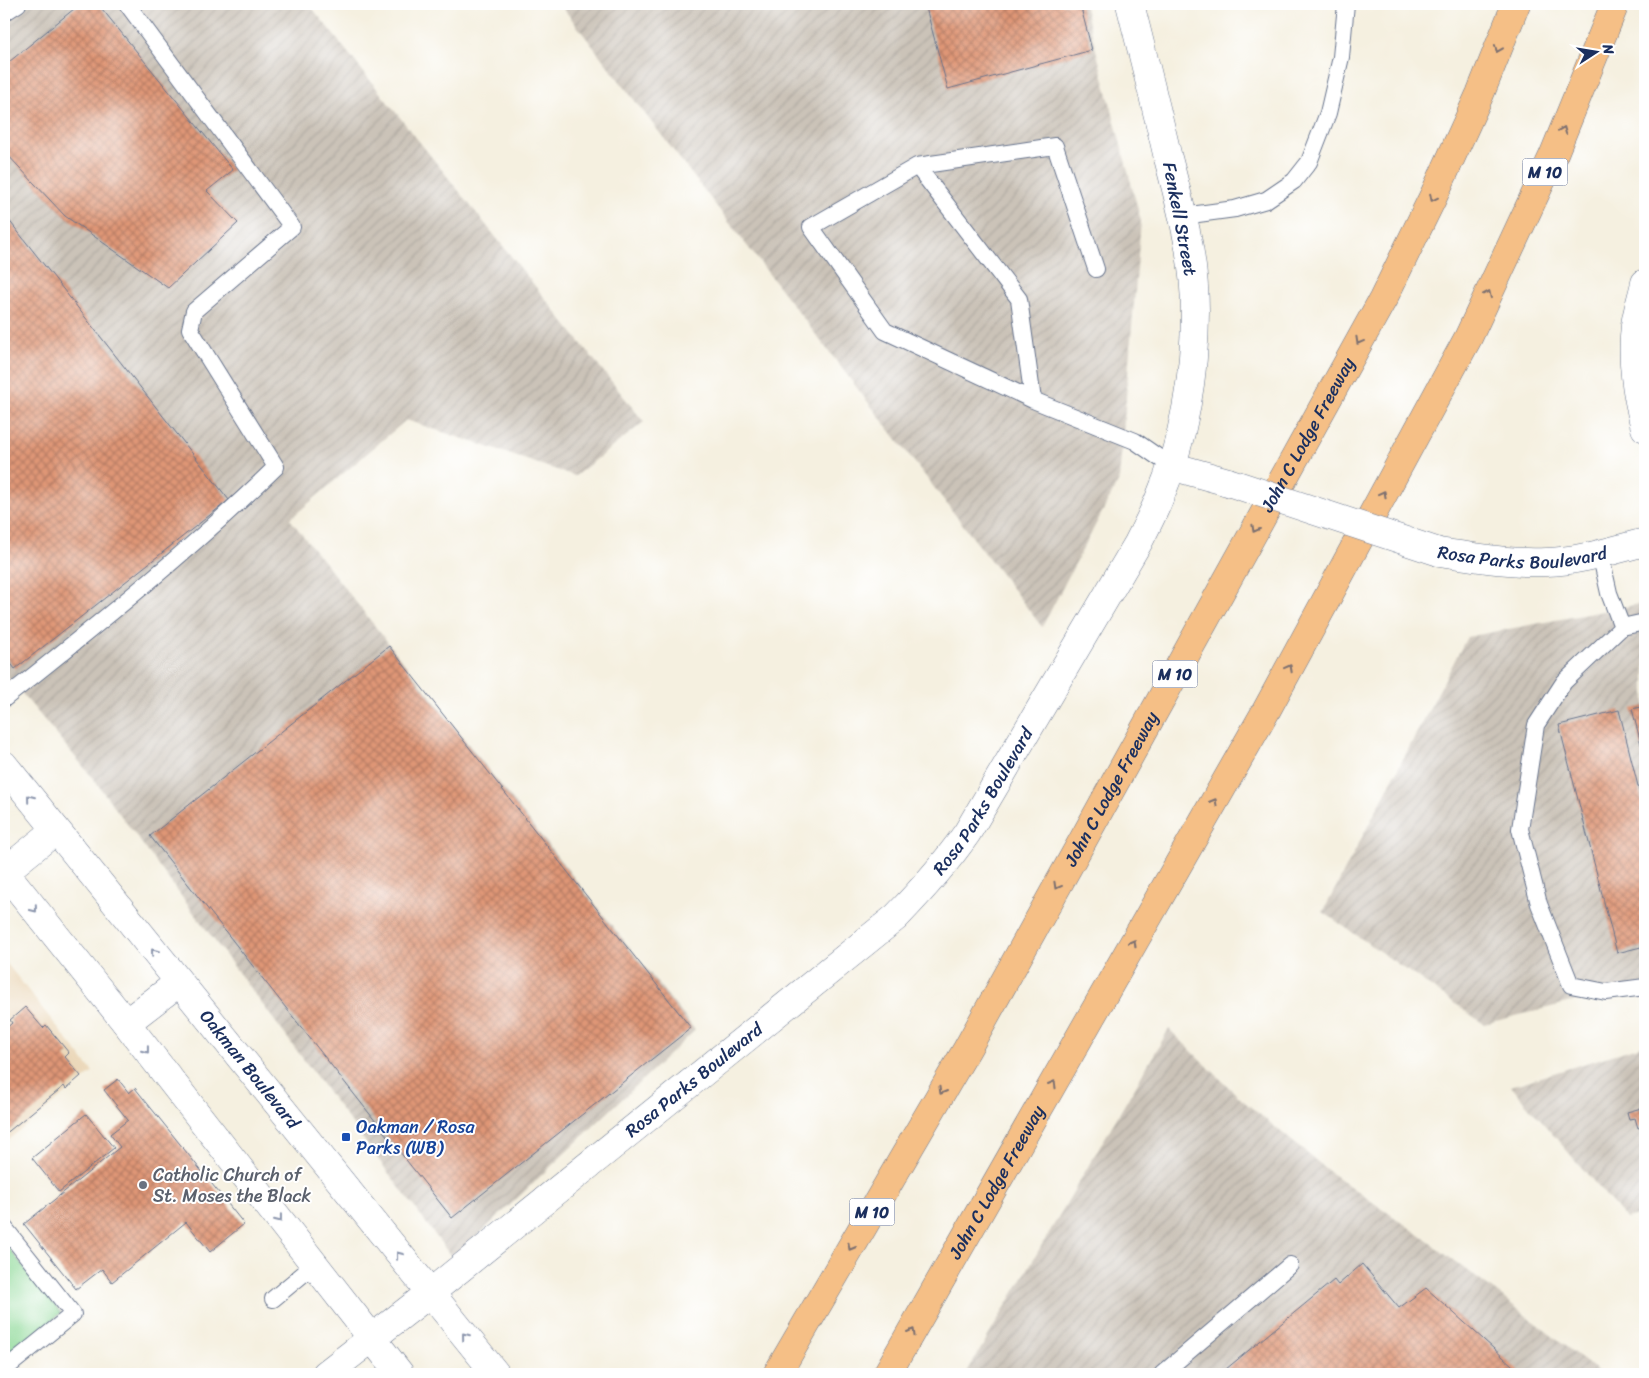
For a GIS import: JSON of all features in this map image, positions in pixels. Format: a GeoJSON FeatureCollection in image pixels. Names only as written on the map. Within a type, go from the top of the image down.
{"type":"FeatureCollection","features":[{"type":"Feature","properties":{"kind":"highway","name":"John C Lodge Freeway"},"geometry":{"type":"LineString","coordinates":[[777,1374],[967,1049],[1383,299],[1433,197],[1480,94],[1516,4]]}},
{"type":"Feature","properties":{"kind":"highway","name":"John C Lodge Freeway"},"geometry":{"type":"LineString","coordinates":[[887,1374],[1266,711],[1468,338],[1553,156],[1615,4]]}},
{"type":"Feature","properties":{"kind":"street","name":"Fenkell Street"},"geometry":{"type":"LineString","coordinates":[[1130,4],[1183,216],[1191,256],[1195,310],[1193,364],[1185,417],[1171,466]]}},
{"type":"Feature","properties":{"kind":"street"},"geometry":{"type":"LineString","coordinates":[[1645,283],[1635,323],[1640,331],[1633,353],[1636,391],[1645,428]]}},
{"type":"Feature","properties":{"kind":"street","name":"Rosa Parks Boulevard"},"geometry":{"type":"LineString","coordinates":[[326,1374],[430,1293],[896,917],[924,889],[967,833],[1138,543],[1159,500],[1171,466],[1228,482],[1439,552],[1513,562],[1548,562],[1582,558],[1645,542]]}},
{"type":"Feature","properties":{"kind":"street","name":"Oakman Boulevard"},"geometry":{"type":"LineString","coordinates":[[4,765],[178,983],[324,1159],[496,1374]]}},
{"type":"Feature","properties":{"kind":"street"},"geometry":{"type":"LineString","coordinates":[[56,830],[4,871],[126,1023],[400,1374]]}},
{"type":"Feature","properties":{"kind":"street"},"geometry":{"type":"LineString","coordinates":[[126,1023],[178,983]]}},
{"type":"Feature","properties":{"kind":"lane"},"geometry":{"type":"LineString","coordinates":[[4,13],[18,4]]}},
{"type":"Feature","properties":{"kind":"lane"},"geometry":{"type":"LineString","coordinates":[[4,699],[230,512],[276,466],[190,329],[194,311],[292,227],[127,4]]}},
{"type":"Feature","properties":{"kind":"lane"},"geometry":{"type":"LineString","coordinates":[[1183,216],[1235,209],[1266,200],[1294,181],[1309,162],[1328,112],[1341,57],[1346,4]]}},
{"type":"Feature","properties":{"kind":"lane"},"geometry":{"type":"LineString","coordinates":[[1096,269],[1055,146],[917,166],[811,227],[886,331],[1033,400],[1136,440],[1171,466]]}},
{"type":"Feature","properties":{"kind":"lane"},"geometry":{"type":"LineString","coordinates":[[917,166],[1019,299],[1033,400]]}},
{"type":"Feature","properties":{"kind":"lane"},"geometry":{"type":"LineString","coordinates":[[1600,553],[1609,593],[1622,628]]}},
{"type":"Feature","properties":{"kind":"lane"},"geometry":{"type":"LineString","coordinates":[[1645,622],[1622,628],[1564,682],[1536,725],[1520,829],[1538,904],[1572,985],[1606,992],[1645,987]]}},
{"type":"Feature","properties":{"kind":"lane"},"geometry":{"type":"LineString","coordinates":[[4,1227],[73,1314],[4,1370]]}},
{"type":"Feature","properties":{"kind":"lane"},"geometry":{"type":"LineString","coordinates":[[273,1299],[314,1265]]}},
{"type":"Feature","properties":{"kind":"lane"},"geometry":{"type":"LineString","coordinates":[[1162,1374],[1290,1265]]}},
{"type":"Feature","properties":{"kind":"shaded area"},"geometry":{"type":"Polygon","coordinates":[[[4,4],[309,4],[644,422],[575,476],[406,420],[290,519],[695,1030],[453,1259],[92,777],[4,672],[4,4]]]}},
{"type":"Feature","properties":{"kind":"shaded area"},"geometry":{"type":"Polygon","coordinates":[[[560,4],[1084,4],[1141,221],[1119,480],[1042,627],[560,4]]]}},
{"type":"Feature","properties":{"kind":"shaded area"},"geometry":{"type":"Polygon","coordinates":[[[1645,603],[1645,983],[1484,1024],[1323,912],[1467,637],[1645,603]]]}},
{"type":"Feature","properties":{"kind":"shaded area"},"geometry":{"type":"Polygon","coordinates":[[[4,960],[93,1072],[4,1143],[4,960]]]}},
{"type":"Feature","properties":{"kind":"shaded area"},"geometry":{"type":"Polygon","coordinates":[[[1169,1029],[1241,1099],[1331,1173],[1417,1233],[1601,1374],[966,1374],[1169,1029]]]}},
{"type":"Feature","properties":{"kind":"shaded area"},"geometry":{"type":"Polygon","coordinates":[[[1645,1045],[1645,1214],[1626,1219],[1511,1086],[1645,1045]]]}},
{"type":"Feature","properties":{"kind":"green space"},"geometry":{"type":"Polygon","coordinates":[[[4,1242],[61,1313],[4,1359],[4,1242]]]}},
{"type":"Feature","properties":{"kind":"building"},"geometry":{"type":"Polygon","coordinates":[[[80,4],[98,4],[233,170],[207,191],[238,223],[168,288],[65,216],[4,151],[4,66],[80,4]]]}},
{"type":"Feature","properties":{"kind":"building"},"geometry":{"type":"Polygon","coordinates":[[[925,4],[1080,4],[1092,50],[948,89],[925,4]]]}},
{"type":"Feature","properties":{"kind":"building"},"geometry":{"type":"Polygon","coordinates":[[[4,214],[229,500],[15,669],[4,654],[4,214]]]}},
{"type":"Feature","properties":{"kind":"building"},"geometry":{"type":"Polygon","coordinates":[[[389,646],[691,1028],[452,1218],[150,836],[389,646]]]}},
{"type":"Feature","properties":{"kind":"building"},"geometry":{"type":"Polygon","coordinates":[[[1645,706],[1645,759],[1632,709],[1645,706]]]}},
{"type":"Feature","properties":{"kind":"building"},"geometry":{"type":"Polygon","coordinates":[[[1619,710],[1645,814],[1645,946],[1617,953],[1559,725],[1619,710]]]}},
{"type":"Feature","properties":{"kind":"building"},"geometry":{"type":"Polygon","coordinates":[[[25,1007],[43,1028],[46,1025],[69,1053],[65,1057],[81,1076],[66,1089],[64,1086],[4,1135],[4,1030],[12,1023],[10,1020],[25,1007]]]}},
{"type":"Feature","properties":{"kind":"building","name":"Catholic Church of St. Moses the Black"},"geometry":{"type":"Polygon","coordinates":[[[118,1079],[129,1093],[135,1088],[244,1224],[210,1252],[186,1222],[112,1282],[102,1269],[76,1289],[24,1224],[120,1147],[110,1134],[128,1120],[104,1090],[118,1079]]]}},
{"type":"Feature","properties":{"kind":"building"},"geometry":{"type":"Polygon","coordinates":[[[1645,1107],[1645,1126],[1638,1128],[1635,1118],[1629,1119],[1627,1112],[1645,1107]]]}},
{"type":"Feature","properties":{"kind":"building"},"geometry":{"type":"Polygon","coordinates":[[[86,1114],[114,1148],[59,1192],[32,1158],[86,1114]]]}},
{"type":"Feature","properties":{"kind":"building"},"geometry":{"type":"Polygon","coordinates":[[[1362,1264],[1399,1308],[1426,1288],[1522,1374],[1220,1374],[1334,1280],[1338,1285],[1362,1264]]]}},
{"type":"Feature","properties":{"kind":"place","name":"Oakman / Rosa Parks (WB)"},"geometry":{"type":"Point","coordinates":[346,1137]}},
{"type":"Feature","properties":{"kind":"place","name":"Catholic Church of St. Moses the Black"},"geometry":{"type":"Point","coordinates":[143,1185]}}]}
